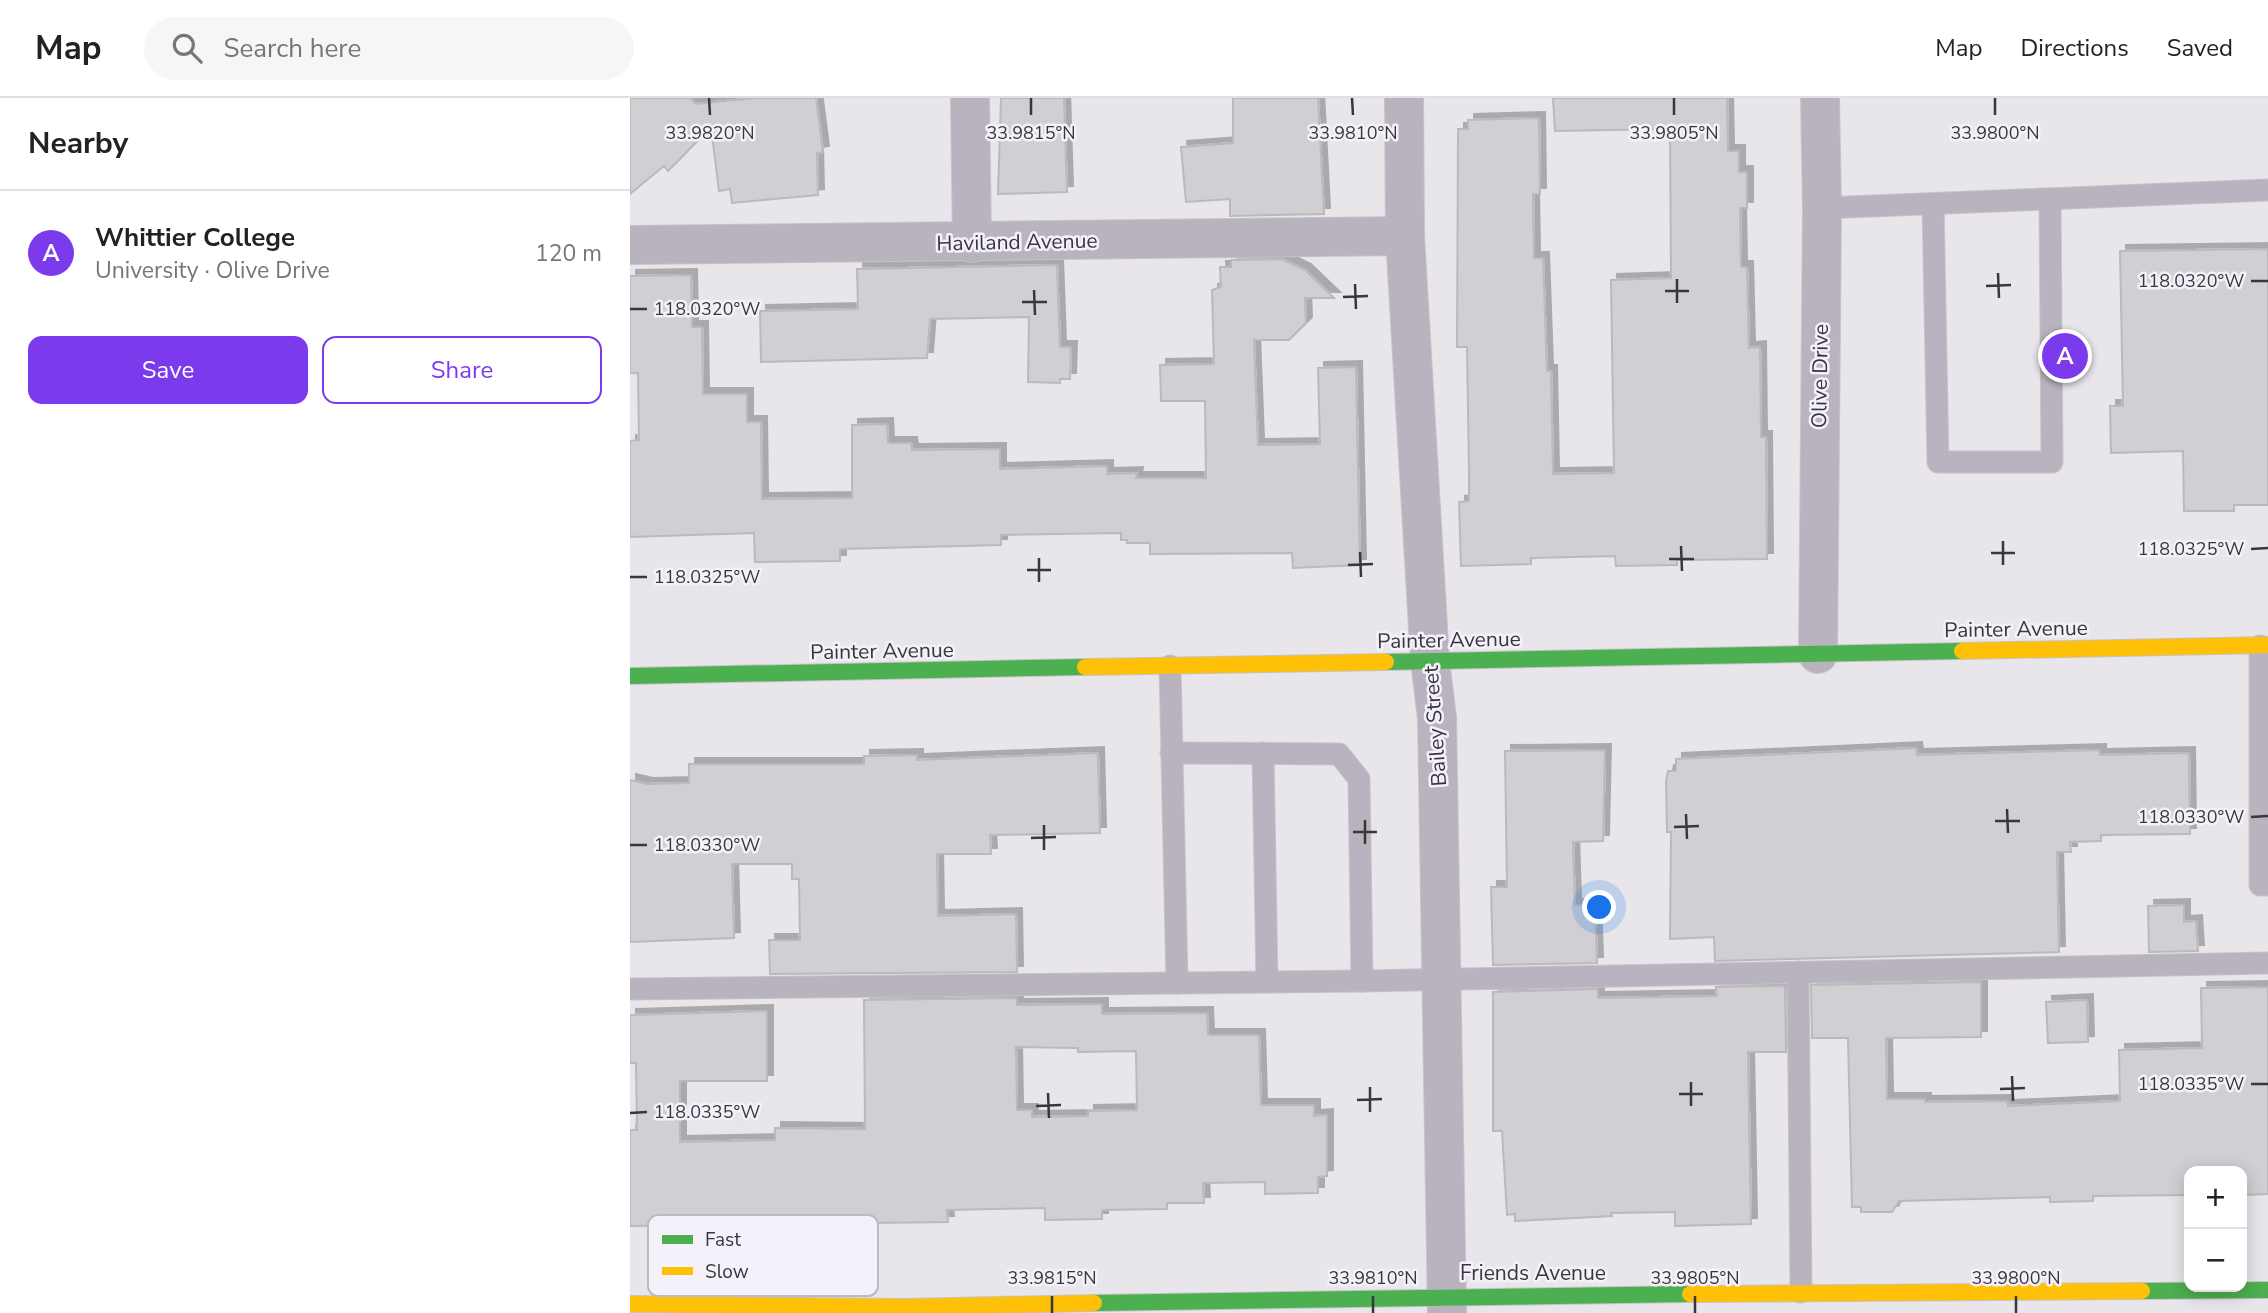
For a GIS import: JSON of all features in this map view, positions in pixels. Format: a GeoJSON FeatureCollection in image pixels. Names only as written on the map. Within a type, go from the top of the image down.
{"type":"FeatureCollection","features":[{"type":"Feature","properties":{"kind":"street"},"geometry":{"type":"LineString","coordinates":[[970,98],[972,243]]}},
{"type":"Feature","properties":{"kind":"street","name":"Bailey Street"},"geometry":{"type":"LineString","coordinates":[[1404,98],[1405,236],[1430,661],[1437,731],[1447,1304]]}},
{"type":"Feature","properties":{"kind":"street","name":"Olive Drive"},"geometry":{"type":"LineString","coordinates":[[1818,654],[1822,208],[1820,98]]}},
{"type":"Feature","properties":{"kind":"street","name":"Haviland Avenue"},"geometry":{"type":"LineString","coordinates":[[630,245],[1405,236]]}},
{"type":"Feature","properties":{"kind":"street","name":"Painter Avenue"},"geometry":{"type":"LineString","coordinates":[[630,676],[2264,645]]}},
{"type":"Feature","properties":{"kind":"street","name":"Friends Avenue"},"geometry":{"type":"LineString","coordinates":[[630,1304],[905,1310],[1447,1304],[1801,1292],[2268,1290]]}},
{"type":"Feature","properties":{"kind":"lane"},"geometry":{"type":"LineString","coordinates":[[1822,208],[2268,190]]}},
{"type":"Feature","properties":{"kind":"lane"},"geometry":{"type":"LineString","coordinates":[[1933,204],[1938,462],[2052,462],[2050,199]]}},
{"type":"Feature","properties":{"kind":"lane"},"geometry":{"type":"LineString","coordinates":[[2264,645],[2260,886],[2268,885]]}},
{"type":"Feature","properties":{"kind":"lane"},"geometry":{"type":"LineString","coordinates":[[1170,666],[1177,983]]}},
{"type":"Feature","properties":{"kind":"lane"},"geometry":{"type":"LineString","coordinates":[[1171,753],[1339,754],[1359,779],[1362,981]]}},
{"type":"Feature","properties":{"kind":"lane"},"geometry":{"type":"LineString","coordinates":[[1263,753],[1267,982]]}},
{"type":"Feature","properties":{"kind":"lane"},"geometry":{"type":"LineString","coordinates":[[630,989],[1362,981],[2268,963]]}},
{"type":"Feature","properties":{"kind":"lane"},"geometry":{"type":"LineString","coordinates":[[1798,972],[1801,1292]]}},
{"type":"Feature","properties":{"kind":"building"},"geometry":{"type":"Polygon","coordinates":[[[630,98],[690,98],[696,104],[755,98],[816,98],[823,152],[817,153],[818,195],[732,203],[730,189],[719,191],[711,127],[668,171],[664,166],[630,194],[630,98]]]}},
{"type":"Feature","properties":{"kind":"building"},"geometry":{"type":"Polygon","coordinates":[[[1001,98],[1064,98],[1067,192],[998,194],[1001,98]]]}},
{"type":"Feature","properties":{"kind":"building"},"geometry":{"type":"Polygon","coordinates":[[[1233,98],[1318,98],[1324,214],[1230,216],[1230,199],[1186,202],[1181,147],[1233,143],[1233,98]]]}},
{"type":"Feature","properties":{"kind":"building"},"geometry":{"type":"Polygon","coordinates":[[[1553,98],[1727,98],[1728,151],[1739,151],[1739,172],[1747,172],[1747,208],[1740,208],[1741,267],[1747,267],[1749,348],[1760,347],[1761,437],[1766,437],[1767,559],[1677,560],[1677,565],[1616,566],[1615,556],[1531,558],[1531,564],[1461,566],[1459,502],[1469,501],[1469,472],[1467,347],[1457,347],[1458,129],[1468,129],[1468,120],[1539,118],[1540,194],[1533,194],[1534,258],[1543,258],[1547,371],[1551,371],[1553,474],[1614,473],[1611,280],[1671,278],[1670,129],[1555,131],[1553,98]]]}},
{"type":"Feature","properties":{"kind":"building"},"geometry":{"type":"Polygon","coordinates":[[[2268,249],[2268,505],[2234,505],[2234,511],[2184,511],[2183,451],[2111,453],[2110,406],[2123,406],[2120,251],[2268,249]]]}},
{"type":"Feature","properties":{"kind":"building"},"geometry":{"type":"Polygon","coordinates":[[[1282,259],[1305,270],[1334,298],[1305,298],[1306,323],[1289,340],[1254,340],[1258,445],[1320,444],[1318,368],[1356,367],[1360,565],[1293,568],[1292,553],[1150,554],[1150,543],[1127,543],[1127,540],[1121,540],[1121,533],[1001,535],[1001,545],[840,549],[840,561],[755,562],[754,533],[630,537],[630,441],[639,440],[638,373],[630,373],[630,276],[691,275],[692,327],[702,327],[703,394],[747,394],[747,422],[761,422],[762,499],[852,498],[852,425],[887,424],[888,443],[911,443],[912,450],[1000,449],[1000,469],[1107,466],[1107,474],[1137,473],[1136,478],[1206,478],[1205,401],[1161,401],[1160,365],[1214,364],[1212,290],[1221,287],[1220,267],[1231,267],[1231,260],[1282,259]]]}},
{"type":"Feature","properties":{"kind":"building"},"geometry":{"type":"Polygon","coordinates":[[[1057,265],[1060,347],[1071,347],[1070,379],[1060,379],[1060,383],[1028,382],[1029,317],[930,319],[927,358],[761,362],[760,311],[858,309],[857,269],[1057,265]]]}},
{"type":"Feature","properties":{"kind":"building"},"geometry":{"type":"Polygon","coordinates":[[[1916,748],[1917,755],[2100,750],[2100,755],[2189,753],[2190,834],[2101,835],[2101,841],[2070,842],[2071,852],[2057,852],[2059,952],[1715,961],[1714,937],[1670,939],[1671,832],[1667,832],[1666,781],[1668,771],[1676,771],[1676,759],[1916,748]]]}},
{"type":"Feature","properties":{"kind":"building"},"geometry":{"type":"Polygon","coordinates":[[[1605,750],[1603,841],[1573,842],[1575,905],[1595,905],[1597,963],[1493,965],[1491,887],[1507,887],[1505,751],[1605,750]]]}},
{"type":"Feature","properties":{"kind":"building"},"geometry":{"type":"Polygon","coordinates":[[[1098,753],[1100,833],[990,835],[991,854],[937,854],[938,916],[1016,914],[1017,972],[770,974],[769,940],[800,940],[799,879],[792,879],[792,864],[732,864],[734,938],[630,942],[630,780],[647,784],[689,783],[689,764],[864,764],[864,756],[917,755],[917,760],[1098,753]]]}},
{"type":"Feature","properties":{"kind":"building"},"geometry":{"type":"Polygon","coordinates":[[[2184,905],[2184,922],[2196,921],[2198,951],[2149,952],[2148,906],[2184,905]]]}},
{"type":"Feature","properties":{"kind":"building"},"geometry":{"type":"Polygon","coordinates":[[[1981,982],[1981,1037],[1886,1038],[1887,1099],[1925,1099],[1925,1102],[2007,1101],[2008,1106],[2120,1101],[2119,1050],[2202,1048],[2201,988],[2268,987],[2268,1194],[2247,1195],[2247,1166],[2184,1166],[2184,1195],[2093,1196],[2093,1201],[2050,1202],[2050,1197],[1899,1201],[1892,1212],[1861,1212],[1861,1207],[1852,1207],[1848,1038],[1812,1038],[1811,985],[1981,982]]]}},
{"type":"Feature","properties":{"kind":"building"},"geometry":{"type":"Polygon","coordinates":[[[1785,986],[1786,1052],[1748,1052],[1751,1224],[1675,1226],[1675,1212],[1611,1213],[1612,1216],[1515,1221],[1515,1214],[1507,1215],[1502,1131],[1493,1131],[1493,992],[1598,989],[1598,998],[1717,996],[1716,987],[1785,986]]]}},
{"type":"Feature","properties":{"kind":"building"},"geometry":{"type":"Polygon","coordinates":[[[1017,998],[1017,1005],[1102,1004],[1102,1014],[1207,1013],[1208,1035],[1259,1035],[1261,1105],[1314,1105],[1314,1116],[1327,1115],[1327,1176],[1318,1177],[1318,1193],[1265,1194],[1265,1182],[1203,1183],[1204,1203],[1167,1203],[1167,1209],[1102,1210],[1102,1219],[1045,1220],[1045,1208],[947,1210],[948,1222],[878,1223],[878,1215],[648,1215],[648,1226],[630,1226],[630,1130],[637,1130],[636,1063],[630,1063],[630,1015],[767,1011],[767,1081],[680,1081],[680,1142],[775,1140],[775,1128],[865,1129],[864,1000],[1017,998]],[[1016,1047],[1017,1110],[1032,1110],[1032,1117],[1088,1116],[1088,1111],[1137,1110],[1136,1051],[1078,1052],[1078,1048],[1016,1047]]]}},
{"type":"Feature","properties":{"kind":"building"},"geometry":{"type":"Polygon","coordinates":[[[2087,1000],[2088,1042],[2048,1043],[2046,1002],[2087,1000]]]}},
{"type":"Feature","properties":{"kind":"traffic: fast"},"geometry":{"type":"LineString","coordinates":[[1386,662],[1962,651]]}},
{"type":"Feature","properties":{"kind":"traffic: fast"},"geometry":{"type":"LineString","coordinates":[[630,676],[1085,667]]}},
{"type":"Feature","properties":{"kind":"traffic: fast"},"geometry":{"type":"LineString","coordinates":[[2142,1291],[2268,1290]]}},
{"type":"Feature","properties":{"kind":"traffic: fast"},"geometry":{"type":"LineString","coordinates":[[1094,1303],[1690,1294]]}},
{"type":"Feature","properties":{"kind":"traffic: slow"},"geometry":{"type":"LineString","coordinates":[[1962,651],[2268,645]]}},
{"type":"Feature","properties":{"kind":"traffic: slow"},"geometry":{"type":"LineString","coordinates":[[1085,667],[1386,662]]}},
{"type":"Feature","properties":{"kind":"traffic: slow"},"geometry":{"type":"LineString","coordinates":[[1690,1294],[2142,1291]]}},
{"type":"Feature","properties":{"kind":"traffic: slow"},"geometry":{"type":"LineString","coordinates":[[630,1304],[905,1307],[1094,1303]]}},
{"type":"Feature","properties":{"kind":"place","name":"Whittier College"},"geometry":{"type":"Point","coordinates":[2065,356]}}]}
